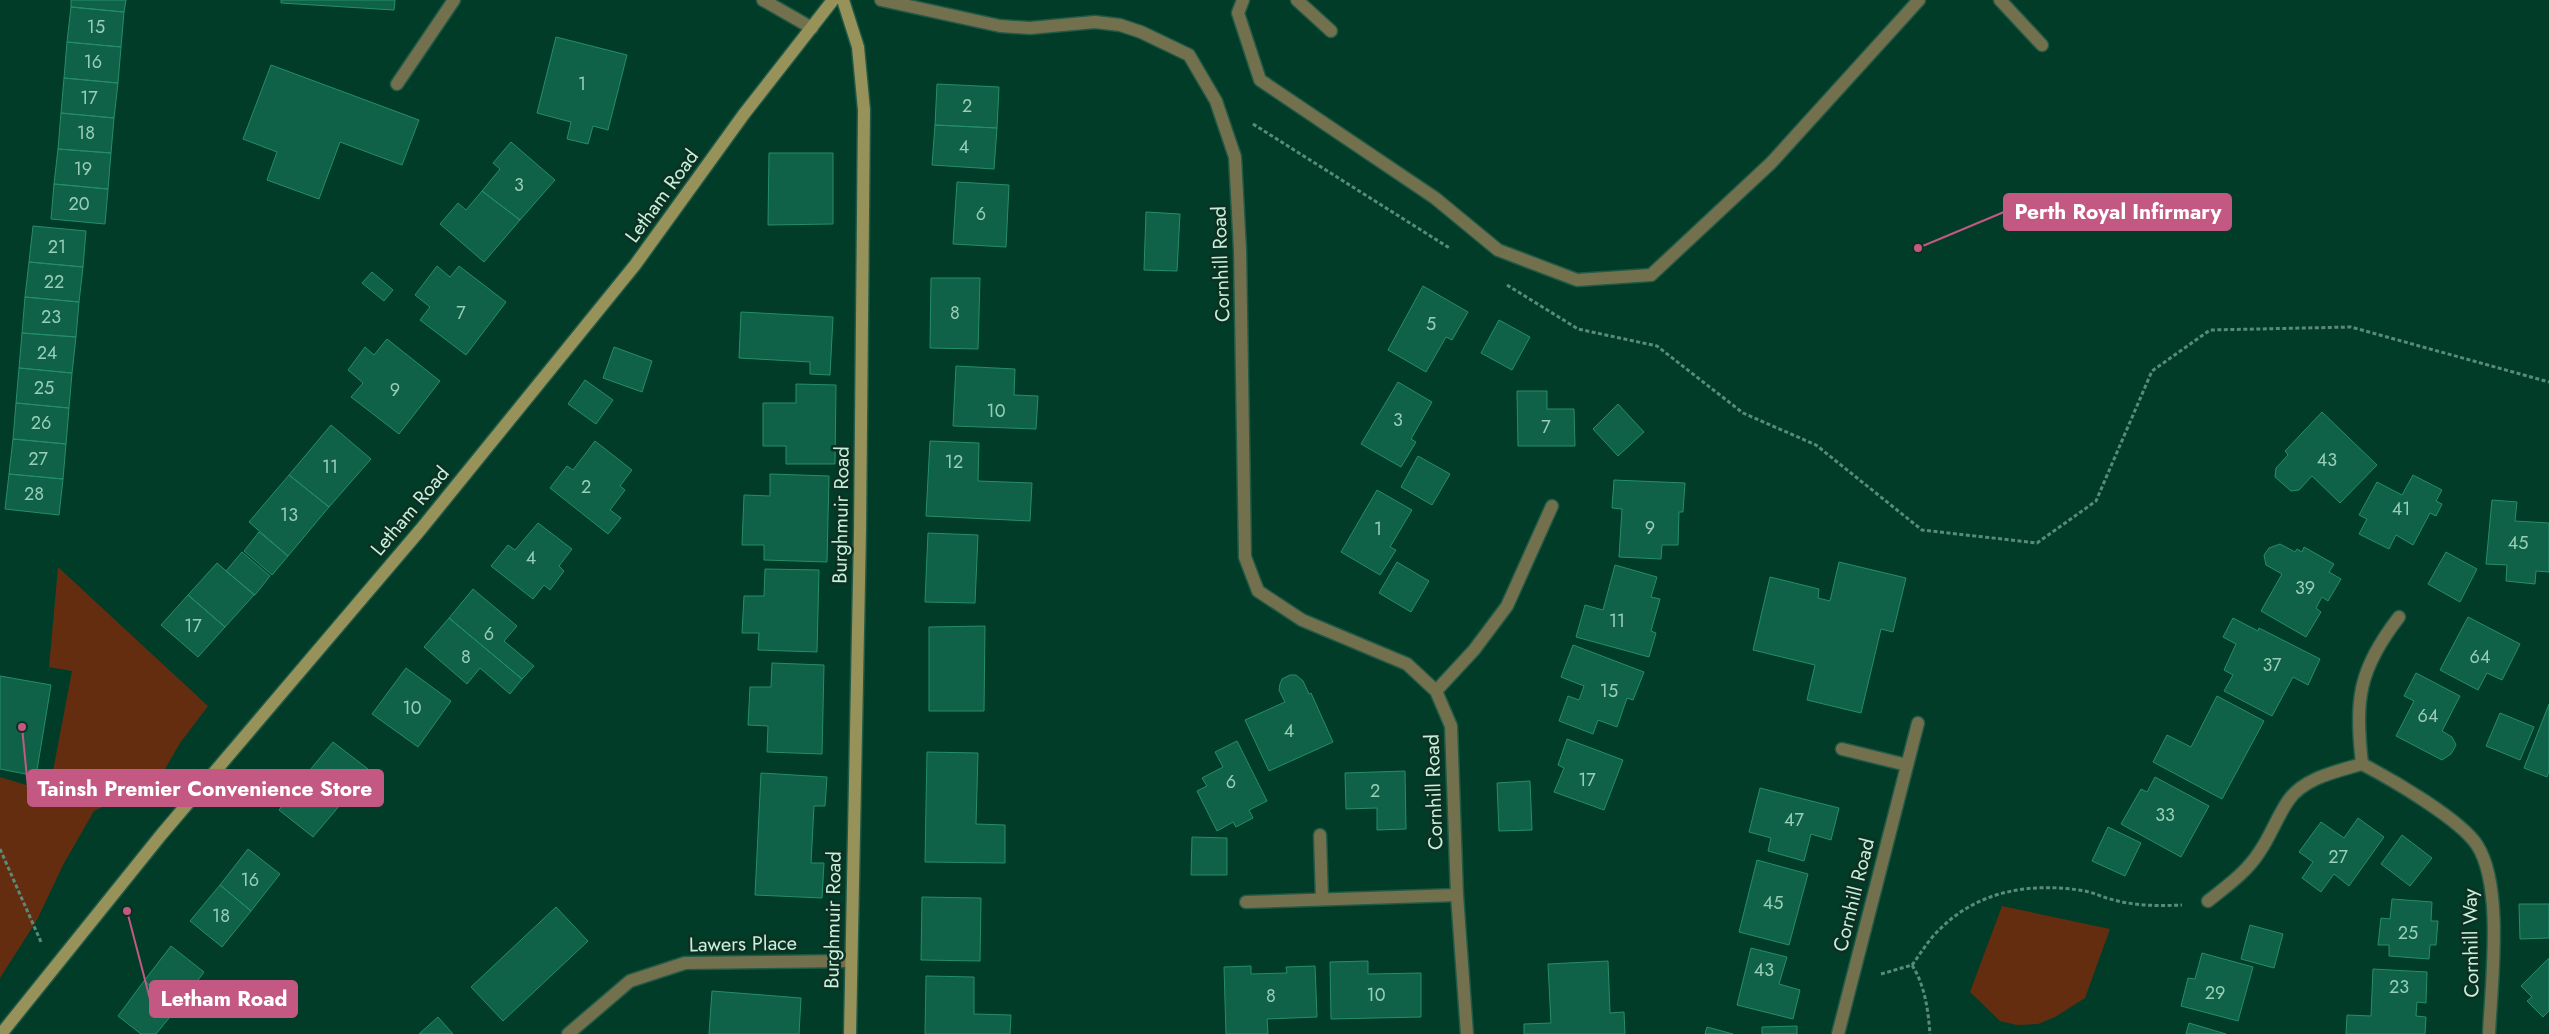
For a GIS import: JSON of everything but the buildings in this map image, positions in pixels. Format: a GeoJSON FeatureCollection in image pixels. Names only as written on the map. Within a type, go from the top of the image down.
{"type":"FeatureCollection","features":[{"type":"Feature","properties":{"kind":"street"},"geometry":{"type":"LineString","coordinates":[[397,84],[454,0]]}},
{"type":"Feature","properties":{"kind":"street"},"geometry":{"type":"LineString","coordinates":[[763,0],[812,28]]}},
{"type":"Feature","properties":{"kind":"street","name":"Letham Road"},"geometry":{"type":"LineString","coordinates":[[1,1034],[167,827],[421,529],[629,272],[744,114],[833,0]]}},
{"type":"Feature","properties":{"kind":"street","name":"Burghmuir Road"},"geometry":{"type":"LineString","coordinates":[[843,0],[858,47],[864,110],[860,540],[850,1034]]}},
{"type":"Feature","properties":{"kind":"street","name":"Cornhill Road"},"geometry":{"type":"LineString","coordinates":[[881,0],[1000,26],[1030,28],[1095,22],[1127,28],[1189,55],[1216,101],[1235,157],[1241,290],[1245,558],[1258,591],[1302,620],[1407,664],[1436,691],[1451,726],[1457,895],[1467,1034]]}},
{"type":"Feature","properties":{"kind":"street"},"geometry":{"type":"LineString","coordinates":[[1243,0],[1238,14],[1260,80],[1435,198],[1498,250],[1577,280],[1652,275],[1772,164],[1919,0]]}},
{"type":"Feature","properties":{"kind":"street"},"geometry":{"type":"LineString","coordinates":[[1297,0],[1331,31]]}},
{"type":"Feature","properties":{"kind":"street"},"geometry":{"type":"LineString","coordinates":[[2000,0],[2042,45]]}},
{"type":"Feature","properties":{"kind":"street"},"geometry":{"type":"LineString","coordinates":[[1436,691],[1474,650],[1507,606],[1552,506]]}},
{"type":"Feature","properties":{"kind":"street"},"geometry":{"type":"LineString","coordinates":[[2208,901],[2240,877],[2254,860],[2289,798],[2317,779],[2333,772],[2362,764],[2358,718],[2361,691],[2370,662],[2382,640],[2399,617]]}},
{"type":"Feature","properties":{"kind":"street","name":"Cornhill Road"},"geometry":{"type":"LineString","coordinates":[[1838,1034],[1918,723]]}},
{"type":"Feature","properties":{"kind":"street"},"geometry":{"type":"LineString","coordinates":[[1842,748],[1907,765]]}},
{"type":"Feature","properties":{"kind":"street","name":"Cornhill Way"},"geometry":{"type":"LineString","coordinates":[[2362,764],[2410,791],[2460,827],[2477,844],[2487,867],[2492,895],[2489,1034]]}},
{"type":"Feature","properties":{"kind":"street"},"geometry":{"type":"LineString","coordinates":[[1320,835],[1322,899]]}},
{"type":"Feature","properties":{"kind":"street"},"geometry":{"type":"LineString","coordinates":[[1246,902],[1457,895]]}},
{"type":"Feature","properties":{"kind":"street","name":"Lawers Place"},"geometry":{"type":"LineString","coordinates":[[568,1034],[630,981],[685,963],[851,961]]}},
{"type":"Feature","properties":{"kind":"path"},"geometry":{"type":"LineString","coordinates":[[1216,101],[1452,250]]}},
{"type":"Feature","properties":{"kind":"path"},"geometry":{"type":"LineString","coordinates":[[1502,282],[1578,329],[1657,346],[1743,413],[1816,445],[1922,530],[2037,544],[2096,501],[2152,371],[2210,330],[2351,327],[2549,382]]}},
{"type":"Feature","properties":{"kind":"path"},"geometry":{"type":"LineString","coordinates":[[0,849],[53,970]]}},
{"type":"Feature","properties":{"kind":"path"},"geometry":{"type":"LineString","coordinates":[[1852,982],[1912,965],[1939,930],[1956,914],[1981,899],[2013,890],[2052,888],[2086,891],[2138,905],[2181,905],[2208,901]]}},
{"type":"Feature","properties":{"kind":"path"},"geometry":{"type":"LineString","coordinates":[[1912,965],[1920,978],[1928,1006],[1930,1034]]}},
{"type":"Feature","properties":{"kind":"shaded area"},"geometry":{"type":"Polygon","coordinates":[[[58,567],[208,706],[180,743],[165,769],[136,790],[94,811],[63,865],[37,920],[0,978],[0,777],[49,792],[72,671],[49,667],[58,567]]]}},
{"type":"Feature","properties":{"kind":"shaded area"},"geometry":{"type":"Polygon","coordinates":[[[2002,906],[2110,929],[2085,998],[2055,1017],[2038,1024],[2017,1025],[2000,1021],[1970,992],[2002,906]]]}},
{"type":"Feature","properties":{"kind":"place","name":"Perth Royal Infirmary"},"geometry":{"type":"Point","coordinates":[1918,248]}},
{"type":"Feature","properties":{"kind":"place","name":"Tainsh Premier Convenience Store"},"geometry":{"type":"Point","coordinates":[22,727]}},
{"type":"Feature","properties":{"kind":"place","name":"Letham Road"},"geometry":{"type":"Point","coordinates":[127,911]}}]}
